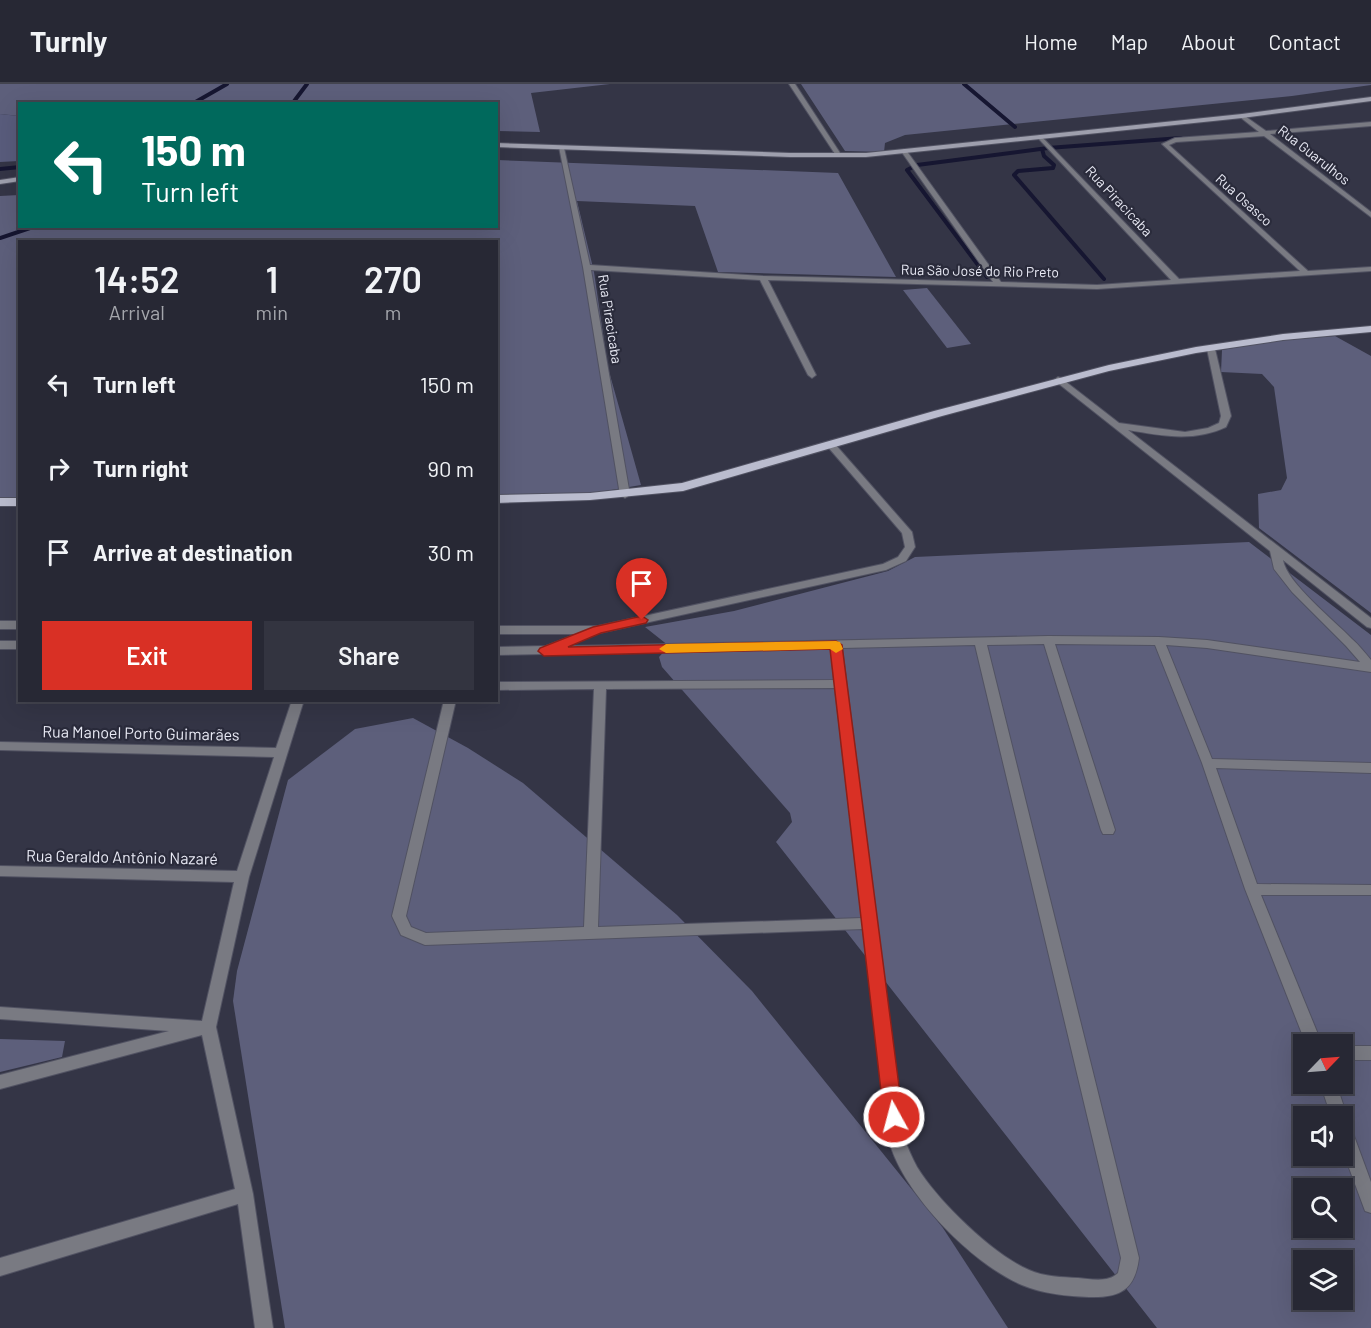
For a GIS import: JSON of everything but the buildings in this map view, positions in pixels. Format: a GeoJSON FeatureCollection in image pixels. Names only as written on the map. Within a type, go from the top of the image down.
{"type":"FeatureCollection","features":[{"type":"Feature","properties":{"kind":"main road"},"geometry":{"type":"LineString","coordinates":[[498,145],[839,156],[1242,116],[1371,99]]}},
{"type":"Feature","properties":{"kind":"main road"},"geometry":{"type":"LineString","coordinates":[[0,182],[18,179]]}},
{"type":"Feature","properties":{"kind":"main road"},"geometry":{"type":"LineString","coordinates":[[498,499],[567,499],[625,495],[683,487],[1058,380],[1210,349],[1371,329]]}},
{"type":"Feature","properties":{"kind":"main road"},"geometry":{"type":"LineString","coordinates":[[0,502],[18,502]]}},
{"type":"Feature","properties":{"kind":"street"},"geometry":{"type":"LineString","coordinates":[[792,84],[839,156]]}},
{"type":"Feature","properties":{"kind":"street","name":"Rua Guarulhos"},"geometry":{"type":"LineString","coordinates":[[1242,116],[1371,214]]}},
{"type":"Feature","properties":{"kind":"street"},"geometry":{"type":"LineString","coordinates":[[1266,134],[1371,124]]}},
{"type":"Feature","properties":{"kind":"street","name":"Rua Osasco"},"geometry":{"type":"LineString","coordinates":[[1266,134],[1175,140],[1165,144],[1307,274]]}},
{"type":"Feature","properties":{"kind":"street","name":"Rua Piracicaba"},"geometry":{"type":"LineString","coordinates":[[1040,137],[1178,283]]}},
{"type":"Feature","properties":{"kind":"street","name":"Rua Piracicaba"},"geometry":{"type":"LineString","coordinates":[[561,148],[587,267],[625,495]]}},
{"type":"Feature","properties":{"kind":"street"},"geometry":{"type":"LineString","coordinates":[[904,151],[999,285]]}},
{"type":"Feature","properties":{"kind":"street","name":"Rua São José do Rio Preto"},"geometry":{"type":"LineString","coordinates":[[587,267],[763,278],[1096,287],[1371,269]]}},
{"type":"Feature","properties":{"kind":"street"},"geometry":{"type":"LineString","coordinates":[[763,278],[812,375]]}},
{"type":"Feature","properties":{"kind":"street"},"geometry":{"type":"LineString","coordinates":[[1119,426],[1189,435],[1214,431],[1223,425],[1226,416],[1210,349]]}},
{"type":"Feature","properties":{"kind":"street"},"geometry":{"type":"LineString","coordinates":[[1058,380],[1371,624]]}},
{"type":"Feature","properties":{"kind":"street"},"geometry":{"type":"LineString","coordinates":[[544,651],[598,630],[886,567],[902,559],[910,547],[907,532],[831,445]]}},
{"type":"Feature","properties":{"kind":"street"},"geometry":{"type":"LineString","coordinates":[[1275,549],[1279,569],[1284,576],[1350,643],[1371,668]]}},
{"type":"Feature","properties":{"kind":"street"},"geometry":{"type":"LineString","coordinates":[[0,625],[18,625]]}},
{"type":"Feature","properties":{"kind":"street"},"geometry":{"type":"LineString","coordinates":[[498,630],[598,630]]}},
{"type":"Feature","properties":{"kind":"street"},"geometry":{"type":"LineString","coordinates":[[1048,640],[1108,830]]}},
{"type":"Feature","properties":{"kind":"street"},"geometry":{"type":"LineString","coordinates":[[498,651],[980,641],[1159,640],[1207,644],[1371,668]]}},
{"type":"Feature","properties":{"kind":"street"},"geometry":{"type":"LineString","coordinates":[[1159,640],[1208,763],[1252,889],[1310,1034]]}},
{"type":"Feature","properties":{"kind":"street"},"geometry":{"type":"LineString","coordinates":[[836,645],[896,1138],[912,1174],[939,1208],[988,1254],[1024,1277],[1056,1287],[1102,1288],[1121,1284],[1129,1274],[1130,1258],[980,641]]}},
{"type":"Feature","properties":{"kind":"street"},"geometry":{"type":"LineString","coordinates":[[0,645],[18,645]]}},
{"type":"Feature","properties":{"kind":"street"},"geometry":{"type":"LineString","coordinates":[[498,687],[840,684]]}},
{"type":"Feature","properties":{"kind":"street"},"geometry":{"type":"LineString","coordinates":[[591,932],[600,687]]}},
{"type":"Feature","properties":{"kind":"street"},"geometry":{"type":"LineString","coordinates":[[264,1328],[245,1194],[208,1027],[242,877],[297,702]]}},
{"type":"Feature","properties":{"kind":"street"},"geometry":{"type":"LineString","coordinates":[[450,702],[399,916],[406,931],[425,939],[870,923]]}},
{"type":"Feature","properties":{"kind":"street","name":"Rua Manoel Porto Guimarães"},"geometry":{"type":"LineString","coordinates":[[0,746],[280,753]]}},
{"type":"Feature","properties":{"kind":"street"},"geometry":{"type":"LineString","coordinates":[[1208,763],[1371,768]]}},
{"type":"Feature","properties":{"kind":"street","name":"Rua Geraldo Antônio Nazaré"},"geometry":{"type":"LineString","coordinates":[[0,871],[242,877]]}},
{"type":"Feature","properties":{"kind":"street"},"geometry":{"type":"LineString","coordinates":[[1252,889],[1371,890]]}},
{"type":"Feature","properties":{"kind":"street"},"geometry":{"type":"LineString","coordinates":[[0,1013],[208,1027]]}},
{"type":"Feature","properties":{"kind":"street"},"geometry":{"type":"LineString","coordinates":[[0,1082],[208,1027]]}},
{"type":"Feature","properties":{"kind":"street"},"geometry":{"type":"LineString","coordinates":[[1353,1053],[1371,1053]]}},
{"type":"Feature","properties":{"kind":"street"},"geometry":{"type":"LineString","coordinates":[[1353,1155],[1371,1205]]}},
{"type":"Feature","properties":{"kind":"street"},"geometry":{"type":"LineString","coordinates":[[0,1267],[245,1194]]}},
{"type":"Feature","properties":{"kind":"shaded area"},"geometry":{"type":"Polygon","coordinates":[[[0,84],[610,84],[531,93],[540,132],[498,131],[498,102],[18,102],[18,116],[0,114],[0,84]]]}},
{"type":"Feature","properties":{"kind":"shaded area"},"geometry":{"type":"Polygon","coordinates":[[[801,84],[1371,85],[1292,96],[905,135],[885,143],[884,152],[845,151],[801,84]]]}},
{"type":"Feature","properties":{"kind":"shaded area"},"geometry":{"type":"Polygon","coordinates":[[[0,114],[18,116],[18,161],[0,162],[0,114]]]}},
{"type":"Feature","properties":{"kind":"shaded area"},"geometry":{"type":"Polygon","coordinates":[[[498,160],[838,173],[896,277],[718,272],[695,206],[577,201],[594,272],[608,368],[641,485],[552,500],[498,504],[498,240],[18,240],[18,504],[0,504],[0,196],[18,195],[18,228],[86,228],[87,230],[106,228],[498,228],[498,160]]]}},
{"type":"Feature","properties":{"kind":"shaded area"},"geometry":{"type":"Polygon","coordinates":[[[927,288],[971,344],[947,348],[903,290],[927,288]]]}},
{"type":"Feature","properties":{"kind":"shaded area"},"geometry":{"type":"Polygon","coordinates":[[[1335,336],[1371,356],[1371,613],[1259,528],[1258,494],[1281,490],[1287,478],[1274,387],[1262,374],[1221,372],[1222,350],[1272,341],[1335,336]]]}},
{"type":"Feature","properties":{"kind":"shaded area"},"geometry":{"type":"Polygon","coordinates":[[[1249,542],[1371,635],[1371,1328],[1157,1328],[776,842],[792,822],[790,813],[662,667],[659,657],[669,646],[645,627],[734,611],[888,571],[915,557],[1249,542]]]}},
{"type":"Feature","properties":{"kind":"shaded area"},"geometry":{"type":"Polygon","coordinates":[[[413,718],[468,748],[523,783],[677,915],[752,991],[943,1228],[1008,1328],[285,1328],[233,1001],[237,971],[288,780],[355,729],[413,718]]]}},
{"type":"Feature","properties":{"kind":"shaded area"},"geometry":{"type":"Polygon","coordinates":[[[0,1039],[65,1041],[62,1057],[0,1072],[0,1039]]]}},
{"type":"Feature","properties":{"kind":"waterway"},"geometry":{"type":"LineString","coordinates":[[196,102],[227,84]]}},
{"type":"Feature","properties":{"kind":"waterway"},"geometry":{"type":"LineString","coordinates":[[294,102],[307,84]]}},
{"type":"Feature","properties":{"kind":"waterway"},"geometry":{"type":"LineString","coordinates":[[964,84],[1015,127]]}},
{"type":"Feature","properties":{"kind":"waterway"},"geometry":{"type":"LineString","coordinates":[[987,277],[907,170],[917,165],[1048,148],[1181,138]]}},
{"type":"Feature","properties":{"kind":"waterway"},"geometry":{"type":"LineString","coordinates":[[1042,149],[1044,156],[1054,165],[1053,168],[1018,171],[1014,175],[1104,279]]}},
{"type":"Feature","properties":{"kind":"waterway"},"geometry":{"type":"LineString","coordinates":[[0,169],[18,167]]}},
{"type":"Feature","properties":{"kind":"waterway"},"geometry":{"type":"LineString","coordinates":[[0,238],[30,228]]}},
{"type":"Feature","properties":{"kind":"slow traffic"},"geometry":{"type":"LineString","coordinates":[[666,649],[836,645],[836,649]]}},
{"type":"Feature","properties":{"kind":"route"},"geometry":{"type":"LineString","coordinates":[[642,620],[598,630],[544,651],[836,645],[894,1117]]}}]}
